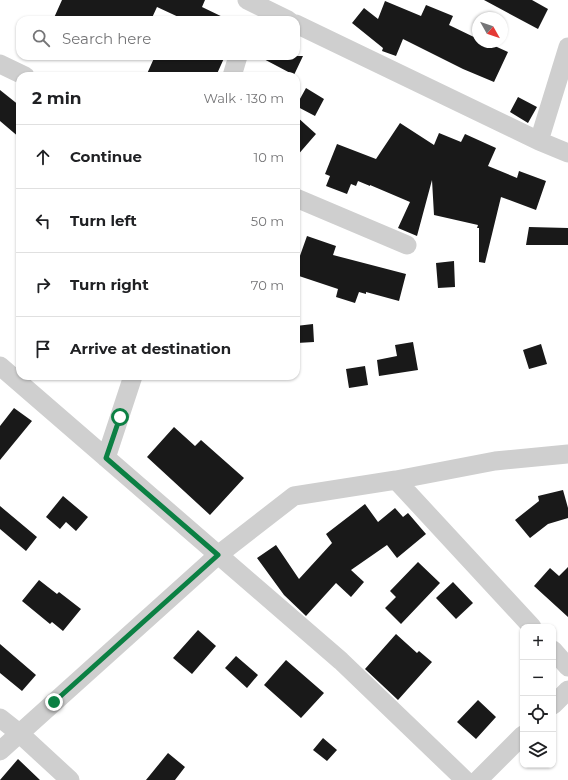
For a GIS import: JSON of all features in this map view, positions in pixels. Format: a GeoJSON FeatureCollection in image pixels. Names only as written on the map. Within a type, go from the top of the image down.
{"type":"FeatureCollection","features":[{"type":"Feature","properties":{"kind":"street"},"geometry":{"type":"LineString","coordinates":[[252,6],[278,16]]}},
{"type":"Feature","properties":{"kind":"street"},"geometry":{"type":"LineString","coordinates":[[300,26],[539,141],[568,153]]}},
{"type":"Feature","properties":{"kind":"street"},"geometry":{"type":"LineString","coordinates":[[539,141],[568,47]]}},
{"type":"Feature","properties":{"kind":"street"},"geometry":{"type":"LineString","coordinates":[[233,72],[237,60]]}},
{"type":"Feature","properties":{"kind":"street"},"geometry":{"type":"LineString","coordinates":[[0,64],[17,72]]}},
{"type":"Feature","properties":{"kind":"street"},"geometry":{"type":"LineString","coordinates":[[300,200],[407,245]]}},
{"type":"Feature","properties":{"kind":"street"},"geometry":{"type":"LineString","coordinates":[[0,366],[16,380]]}},
{"type":"Feature","properties":{"kind":"street"},"geometry":{"type":"LineString","coordinates":[[16,380],[341,661],[465,780]]}},
{"type":"Feature","properties":{"kind":"street"},"geometry":{"type":"LineString","coordinates":[[106,458],[132,380]]}},
{"type":"Feature","properties":{"kind":"street"},"geometry":{"type":"LineString","coordinates":[[0,751],[218,555],[294,496],[396,480],[495,461],[568,454]]}},
{"type":"Feature","properties":{"kind":"street"},"geometry":{"type":"LineString","coordinates":[[396,480],[529,624]]}},
{"type":"Feature","properties":{"kind":"street"},"geometry":{"type":"LineString","coordinates":[[556,653],[568,667]]}},
{"type":"Feature","properties":{"kind":"street"},"geometry":{"type":"LineString","coordinates":[[556,702],[568,690]]}},
{"type":"Feature","properties":{"kind":"street"},"geometry":{"type":"LineString","coordinates":[[0,718],[19,733],[70,780]]}},
{"type":"Feature","properties":{"kind":"street"},"geometry":{"type":"LineString","coordinates":[[478,780],[520,738]]}},
{"type":"Feature","properties":{"kind":"building"},"geometry":{"type":"Polygon","coordinates":[[[62,0],[205,0],[202,7],[221,16],[176,16],[157,7],[153,16],[55,16],[62,0]]]}},
{"type":"Feature","properties":{"kind":"building"},"geometry":{"type":"Polygon","coordinates":[[[484,0],[532,0],[548,9],[538,29],[484,0]]]}},
{"type":"Feature","properties":{"kind":"building"},"geometry":{"type":"Polygon","coordinates":[[[385,1],[421,16],[426,5],[453,16],[449,25],[472,36],[472,48],[499,48],[508,52],[494,82],[463,69],[403,39],[396,56],[382,51],[383,48],[352,23],[364,8],[378,19],[385,1]]]}},
{"type":"Feature","properties":{"kind":"building"},"geometry":{"type":"Polygon","coordinates":[[[300,56],[303,56],[295,72],[288,72],[266,60],[300,60],[300,56]]]}},
{"type":"Feature","properties":{"kind":"building"},"geometry":{"type":"Polygon","coordinates":[[[153,60],[223,60],[218,72],[148,72],[153,60]]]}},
{"type":"Feature","properties":{"kind":"building"},"geometry":{"type":"Polygon","coordinates":[[[306,88],[324,99],[315,116],[300,108],[300,99],[306,88]]]}},
{"type":"Feature","properties":{"kind":"building"},"geometry":{"type":"Polygon","coordinates":[[[0,90],[16,103],[16,135],[0,121],[0,90]]]}},
{"type":"Feature","properties":{"kind":"building"},"geometry":{"type":"Polygon","coordinates":[[[518,97],[537,107],[528,123],[510,112],[518,97]]]}},
{"type":"Feature","properties":{"kind":"building"},"geometry":{"type":"Polygon","coordinates":[[[300,120],[316,134],[300,152],[300,120]]]}},
{"type":"Feature","properties":{"kind":"building"},"geometry":{"type":"Polygon","coordinates":[[[400,123],[434,145],[439,133],[461,142],[465,134],[496,148],[488,166],[517,178],[519,171],[546,181],[536,210],[501,197],[485,263],[479,262],[478,225],[434,215],[432,180],[417,236],[398,228],[410,202],[358,181],[356,186],[351,184],[347,194],[326,186],[330,176],[325,174],[337,144],[376,159],[400,123]]]}},
{"type":"Feature","properties":{"kind":"building"},"geometry":{"type":"Polygon","coordinates":[[[529,227],[568,228],[568,245],[526,245],[529,227]]]}},
{"type":"Feature","properties":{"kind":"building"},"geometry":{"type":"Polygon","coordinates":[[[307,236],[336,246],[333,255],[406,274],[399,301],[366,292],[366,294],[359,292],[355,303],[336,297],[338,289],[300,276],[300,256],[307,236]]]}},
{"type":"Feature","properties":{"kind":"building"},"geometry":{"type":"Polygon","coordinates":[[[454,261],[455,287],[438,288],[436,263],[454,261]]]}},
{"type":"Feature","properties":{"kind":"building"},"geometry":{"type":"Polygon","coordinates":[[[313,324],[314,342],[300,343],[300,326],[313,324]]]}},
{"type":"Feature","properties":{"kind":"building"},"geometry":{"type":"Polygon","coordinates":[[[413,342],[418,370],[379,376],[377,360],[397,356],[395,345],[413,342]]]}},
{"type":"Feature","properties":{"kind":"building"},"geometry":{"type":"Polygon","coordinates":[[[541,344],[547,364],[529,369],[523,350],[541,344]]]}},
{"type":"Feature","properties":{"kind":"building"},"geometry":{"type":"Polygon","coordinates":[[[365,366],[368,385],[349,388],[346,369],[365,366]]]}},
{"type":"Feature","properties":{"kind":"building"},"geometry":{"type":"Polygon","coordinates":[[[14,408],[32,421],[0,460],[0,426],[14,408]]]}},
{"type":"Feature","properties":{"kind":"building"},"geometry":{"type":"Polygon","coordinates":[[[174,427],[195,446],[201,440],[244,478],[210,515],[147,457],[174,427]]]}},
{"type":"Feature","properties":{"kind":"building"},"geometry":{"type":"Polygon","coordinates":[[[563,490],[568,508],[568,518],[548,524],[530,538],[515,520],[539,501],[538,496],[563,490]]]}},
{"type":"Feature","properties":{"kind":"building"},"geometry":{"type":"Polygon","coordinates":[[[63,496],[88,517],[76,531],[66,522],[60,529],[46,517],[63,496]]]}},
{"type":"Feature","properties":{"kind":"building"},"geometry":{"type":"Polygon","coordinates":[[[365,504],[378,522],[395,508],[403,517],[408,513],[426,534],[397,558],[387,545],[351,570],[364,582],[351,597],[336,583],[306,616],[284,595],[257,558],[276,545],[299,579],[332,543],[326,534],[365,504]]]}},
{"type":"Feature","properties":{"kind":"building"},"geometry":{"type":"Polygon","coordinates":[[[0,506],[37,537],[26,551],[0,529],[0,506]]]}},
{"type":"Feature","properties":{"kind":"building"},"geometry":{"type":"Polygon","coordinates":[[[418,562],[440,583],[401,624],[385,608],[396,597],[390,591],[418,562]]]}},
{"type":"Feature","properties":{"kind":"building"},"geometry":{"type":"Polygon","coordinates":[[[568,567],[568,617],[534,586],[550,568],[559,576],[568,567]]]}},
{"type":"Feature","properties":{"kind":"building"},"geometry":{"type":"Polygon","coordinates":[[[39,580],[57,594],[59,592],[81,609],[63,631],[52,622],[50,624],[22,601],[39,580]]]}},
{"type":"Feature","properties":{"kind":"building"},"geometry":{"type":"Polygon","coordinates":[[[453,582],[473,603],[456,619],[436,598],[453,582]]]}},
{"type":"Feature","properties":{"kind":"building"},"geometry":{"type":"Polygon","coordinates":[[[198,630],[216,646],[192,674],[173,658],[198,630]]]}},
{"type":"Feature","properties":{"kind":"building"},"geometry":{"type":"Polygon","coordinates":[[[396,634],[417,653],[419,651],[432,662],[398,700],[365,669],[396,634]]]}},
{"type":"Feature","properties":{"kind":"building"},"geometry":{"type":"Polygon","coordinates":[[[0,644],[36,675],[22,691],[0,673],[0,644]]]}},
{"type":"Feature","properties":{"kind":"building"},"geometry":{"type":"Polygon","coordinates":[[[236,656],[258,675],[247,688],[225,668],[236,656]]]}},
{"type":"Feature","properties":{"kind":"building"},"geometry":{"type":"Polygon","coordinates":[[[286,660],[324,693],[301,718],[264,685],[286,660]]]}},
{"type":"Feature","properties":{"kind":"building"},"geometry":{"type":"Polygon","coordinates":[[[478,700],[496,717],[476,739],[457,722],[478,700]]]}},
{"type":"Feature","properties":{"kind":"building"},"geometry":{"type":"Polygon","coordinates":[[[323,738],[337,750],[327,761],[313,750],[323,738]]]}},
{"type":"Feature","properties":{"kind":"building"},"geometry":{"type":"Polygon","coordinates":[[[168,753],[185,767],[175,780],[146,780],[168,753]]]}},
{"type":"Feature","properties":{"kind":"building"},"geometry":{"type":"Polygon","coordinates":[[[18,759],[40,780],[0,780],[18,759]]]}},
{"type":"Feature","properties":{"kind":"route"},"geometry":{"type":"LineString","coordinates":[[54,702],[218,555],[106,458],[120,417]]}}]}
